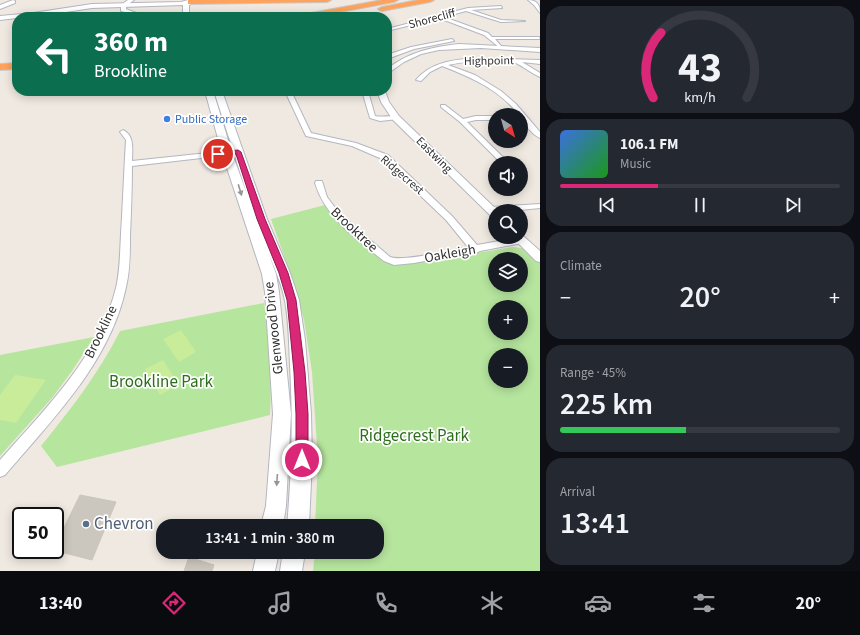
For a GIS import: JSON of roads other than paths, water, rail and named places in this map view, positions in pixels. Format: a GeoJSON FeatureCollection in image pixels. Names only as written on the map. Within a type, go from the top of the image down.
{"type":"FeatureCollection","features":[{"type":"Feature","properties":{"kind":"highway"},"geometry":{"type":"LineString","coordinates":[[191,1],[327,0]]}},
{"type":"Feature","properties":{"kind":"highway"},"geometry":{"type":"LineString","coordinates":[[328,12],[387,0]]}},
{"type":"Feature","properties":{"kind":"highway"},"geometry":{"type":"LineString","coordinates":[[329,12],[394,0]]}},
{"type":"Feature","properties":{"kind":"highway"},"geometry":{"type":"LineString","coordinates":[[368,12],[430,0]]}},
{"type":"Feature","properties":{"kind":"highway"},"geometry":{"type":"LineString","coordinates":[[0,67],[12,66]]}},
{"type":"Feature","properties":{"kind":"main road"},"geometry":{"type":"LineString","coordinates":[[51,12],[127,2],[191,1]]}},
{"type":"Feature","properties":{"kind":"main road"},"geometry":{"type":"LineString","coordinates":[[173,4],[191,1]]}},
{"type":"Feature","properties":{"kind":"main road"},"geometry":{"type":"LineString","coordinates":[[186,12],[186,5],[191,1]]}},
{"type":"Feature","properties":{"kind":"main road"},"geometry":{"type":"LineString","coordinates":[[191,1],[193,5],[192,12]]}},
{"type":"Feature","properties":{"kind":"main road"},"geometry":{"type":"LineString","coordinates":[[127,2],[173,4],[186,8]]}},
{"type":"Feature","properties":{"kind":"main road"},"geometry":{"type":"LineString","coordinates":[[0,17],[12,16]]}},
{"type":"Feature","properties":{"kind":"main road","name":"Glenwood Drive"},"geometry":{"type":"LineString","coordinates":[[210,96],[232,153],[283,273],[292,300],[302,414],[298,519]]}},
{"type":"Feature","properties":{"kind":"main road","name":"Glenwood Drive"},"geometry":{"type":"LineString","coordinates":[[219,96],[232,153],[269,274],[272,292],[282,414],[276,506],[273,519]]}},
{"type":"Feature","properties":{"kind":"main road"},"geometry":{"type":"LineString","coordinates":[[264,571],[267,559]]}},
{"type":"Feature","properties":{"kind":"main road"},"geometry":{"type":"LineString","coordinates":[[291,571],[293,559]]}},
{"type":"Feature","properties":{"kind":"street"},"geometry":{"type":"LineString","coordinates":[[0,7],[13,2],[7,0]]}},
{"type":"Feature","properties":{"kind":"street"},"geometry":{"type":"LineString","coordinates":[[530,0],[538,4],[540,12]]}},
{"type":"Feature","properties":{"kind":"street"},"geometry":{"type":"LineString","coordinates":[[127,2],[123,10],[127,12]]}},
{"type":"Feature","properties":{"kind":"street","name":"Shorecliff"},"geometry":{"type":"LineString","coordinates":[[392,29],[465,10],[501,6]]}},
{"type":"Feature","properties":{"kind":"street"},"geometry":{"type":"LineString","coordinates":[[465,10],[501,22],[523,21]]}},
{"type":"Feature","properties":{"kind":"street"},"geometry":{"type":"LineString","coordinates":[[438,16],[477,30],[493,38],[539,38]]}},
{"type":"Feature","properties":{"kind":"street"},"geometry":{"type":"LineString","coordinates":[[493,38],[500,47]]}},
{"type":"Feature","properties":{"kind":"street"},"geometry":{"type":"LineString","coordinates":[[392,55],[413,48],[452,40]]}},
{"type":"Feature","properties":{"kind":"street"},"geometry":{"type":"LineString","coordinates":[[392,68],[405,59],[426,51],[461,47],[500,47],[540,50]]}},
{"type":"Feature","properties":{"kind":"street","name":"Highpoint"},"geometry":{"type":"LineString","coordinates":[[419,80],[425,72],[444,65],[480,59],[540,62]]}},
{"type":"Feature","properties":{"kind":"street"},"geometry":{"type":"LineString","coordinates":[[516,60],[540,75]]}},
{"type":"Feature","properties":{"kind":"street"},"geometry":{"type":"LineString","coordinates":[[444,65],[472,76],[496,90],[516,108]]}},
{"type":"Feature","properties":{"kind":"street","name":"Ridgecrest"},"geometry":{"type":"LineString","coordinates":[[290,96],[308,135],[354,144],[384,157],[449,218],[476,250]]}},
{"type":"Feature","properties":{"kind":"street"},"geometry":{"type":"LineString","coordinates":[[367,96],[372,117],[380,119],[396,118]]}},
{"type":"Feature","properties":{"kind":"street","name":"Eastwing"},"geometry":{"type":"LineString","coordinates":[[383,96],[385,102],[396,118],[488,207]]}},
{"type":"Feature","properties":{"kind":"street"},"geometry":{"type":"LineString","coordinates":[[443,106],[462,121],[498,156]]}},
{"type":"Feature","properties":{"kind":"street"},"geometry":{"type":"LineString","coordinates":[[462,121],[476,118],[488,118]]}},
{"type":"Feature","properties":{"kind":"street"},"geometry":{"type":"LineString","coordinates":[[528,123],[540,135]]}},
{"type":"Feature","properties":{"kind":"street","name":"Brookline"},"geometry":{"type":"LineString","coordinates":[[0,470],[42,422],[72,384],[94,352],[110,321],[121,289],[124,266],[129,140],[123,132]]}},
{"type":"Feature","properties":{"kind":"street"},"geometry":{"type":"LineString","coordinates":[[128,164],[232,153]]}},
{"type":"Feature","properties":{"kind":"street","name":"Brooktree"},"geometry":{"type":"LineString","coordinates":[[319,183],[323,197],[336,215],[387,259],[394,262],[403,262]]}},
{"type":"Feature","properties":{"kind":"street"},"geometry":{"type":"LineString","coordinates":[[528,208],[540,206]]}},
{"type":"Feature","properties":{"kind":"street","name":"Oakleigh"},"geometry":{"type":"LineString","coordinates":[[403,262],[476,250],[500,244]]}},
{"type":"Feature","properties":{"kind":"street"},"geometry":{"type":"LineString","coordinates":[[525,244],[540,258]]}},
{"type":"Feature","properties":{"kind":"place","name":"Public Storage"},"geometry":{"type":"Point","coordinates":[167,119]}},
{"type":"Feature","properties":{"kind":"place","name":"Chevron"},"geometry":{"type":"Point","coordinates":[86,524]}},
{"type":"Feature","properties":{"kind":"park label","name":"Brookline Park"},"geometry":{"type":"Point","coordinates":[161,382]}},
{"type":"Feature","properties":{"kind":"park label","name":"Ridgecrest Park"},"geometry":{"type":"Point","coordinates":[414,436]}}]}
